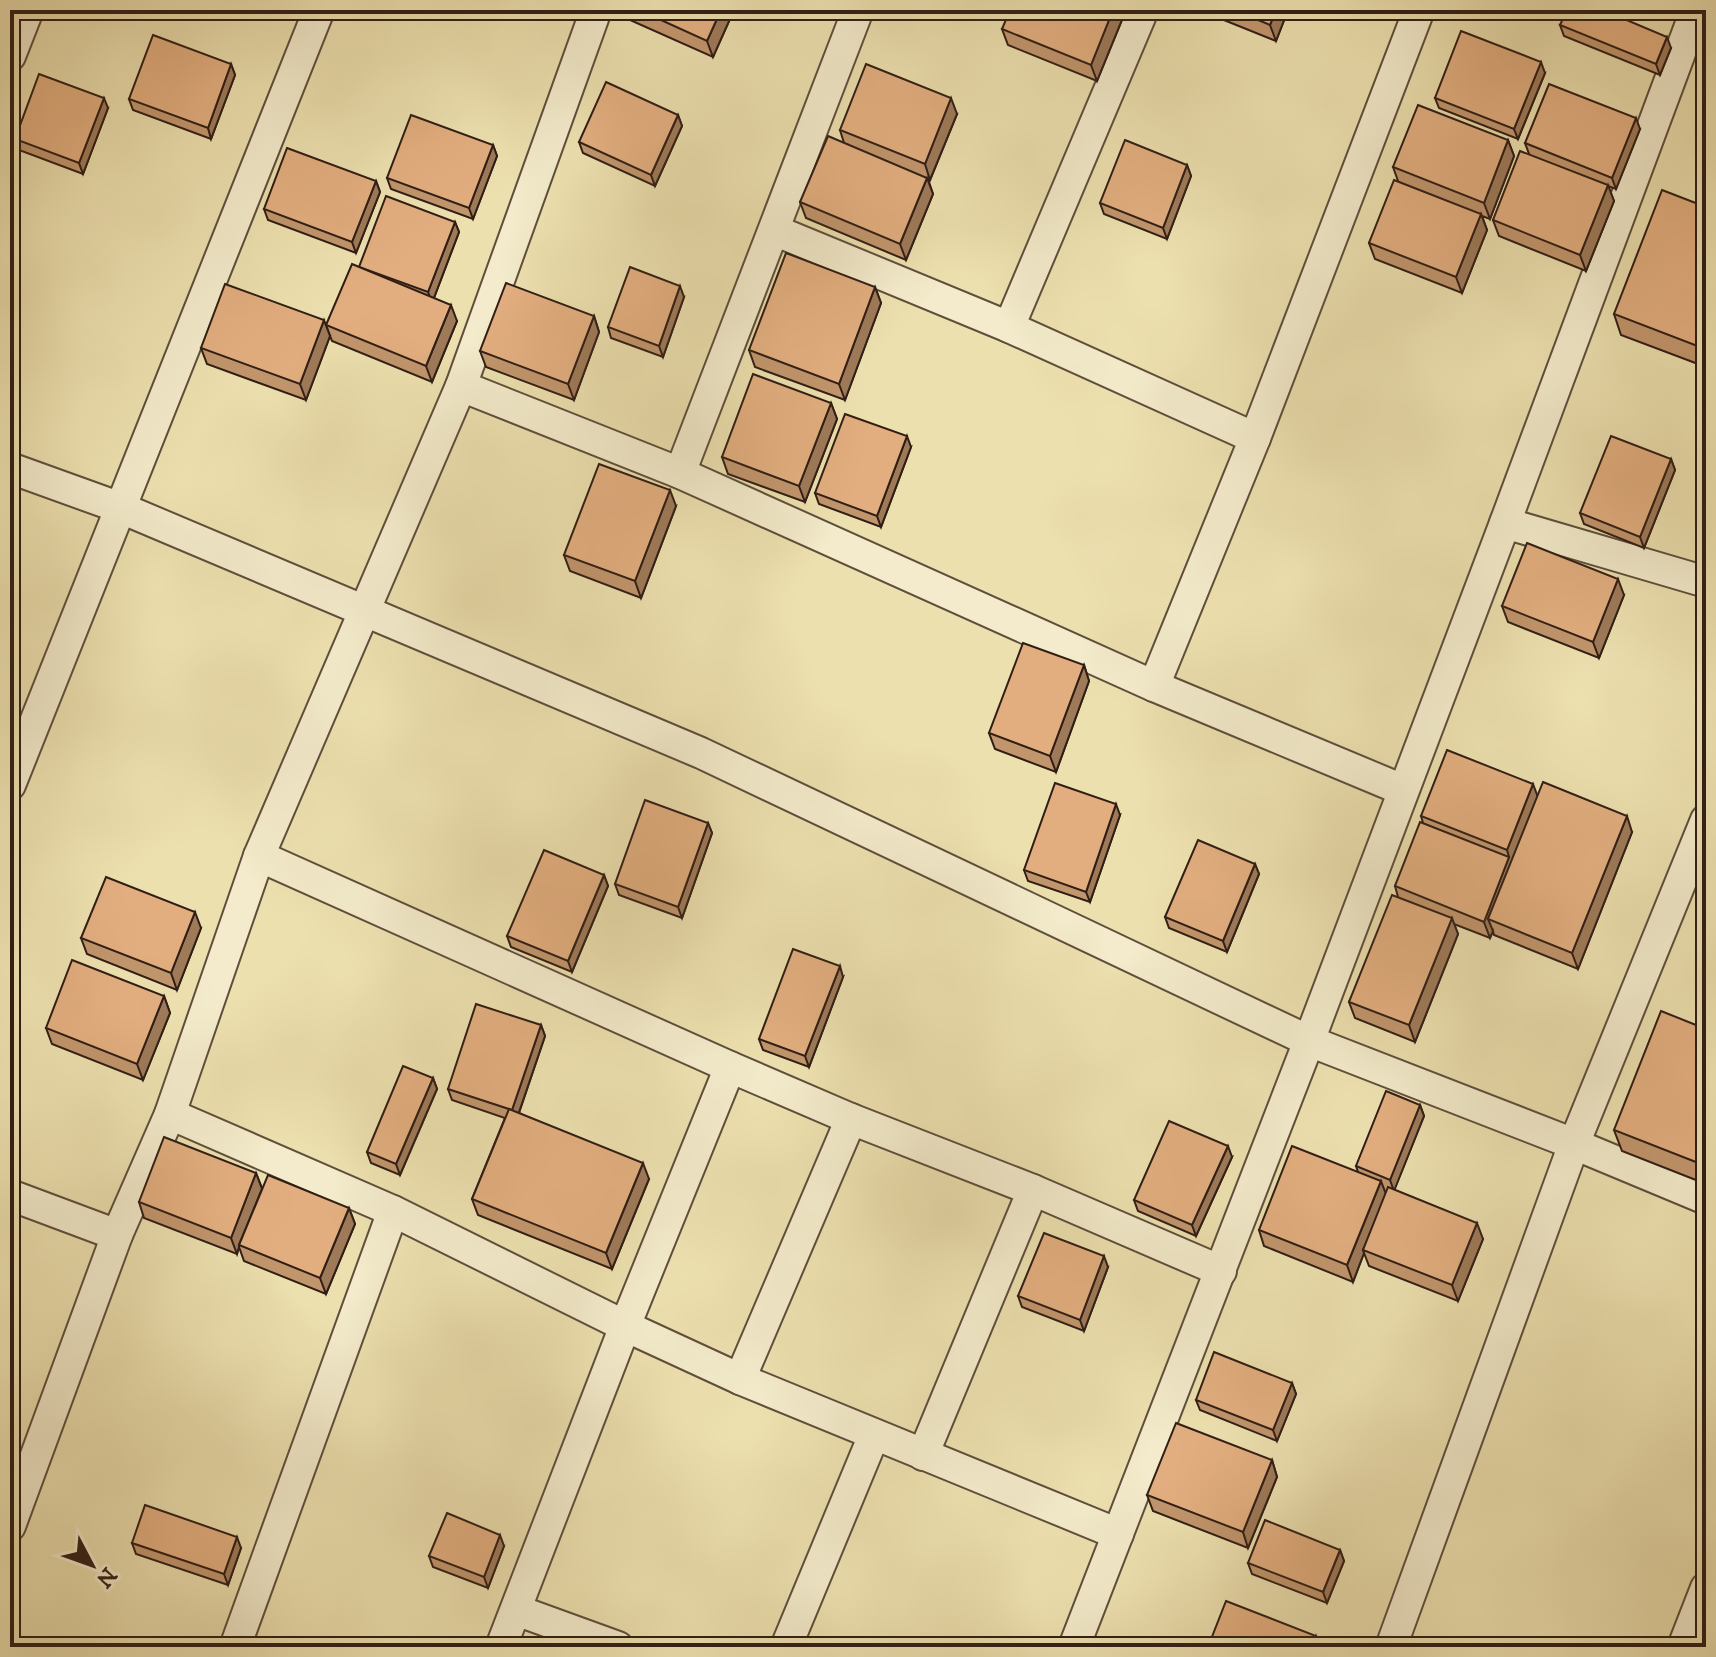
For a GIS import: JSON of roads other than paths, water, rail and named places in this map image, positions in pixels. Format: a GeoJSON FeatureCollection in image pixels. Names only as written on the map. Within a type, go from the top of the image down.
{"type":"FeatureCollection","features":[{"type":"Feature","properties":{"kind":"street"},"geometry":{"type":"LineString","coordinates":[[10,56],[28,10]]}},
{"type":"Feature","properties":{"kind":"street"},"geometry":{"type":"LineString","coordinates":[[10,785],[319,10]]}},
{"type":"Feature","properties":{"kind":"street"},"geometry":{"type":"LineString","coordinates":[[10,1526],[117,1235],[170,1114],[259,856],[461,386],[596,10]]}},
{"type":"Feature","properties":{"kind":"street"},"geometry":{"type":"LineString","coordinates":[[680,473],[858,10]]}},
{"type":"Feature","properties":{"kind":"street"},"geometry":{"type":"LineString","coordinates":[[1009,327],[1143,10]]}},
{"type":"Feature","properties":{"kind":"street"},"geometry":{"type":"LineString","coordinates":[[1154,686],[1255,438],[1419,10]]}},
{"type":"Feature","properties":{"kind":"street"},"geometry":{"type":"LineString","coordinates":[[1074,1647],[1309,1041],[1696,10]]}},
{"type":"Feature","properties":{"kind":"street"},"geometry":{"type":"LineString","coordinates":[[774,230],[1009,327],[1255,438]]}},
{"type":"Feature","properties":{"kind":"street"},"geometry":{"type":"LineString","coordinates":[[461,386],[680,473],[1154,686],[1403,790]]}},
{"type":"Feature","properties":{"kind":"street"},"geometry":{"type":"LineString","coordinates":[[10,468],[121,508],[701,753],[1309,1041],[1706,1199]]}},
{"type":"Feature","properties":{"kind":"street"},"geometry":{"type":"LineString","coordinates":[[1505,523],[1706,582]]}},
{"type":"Feature","properties":{"kind":"street"},"geometry":{"type":"LineString","coordinates":[[1391,1647],[1574,1144],[1706,820]]}},
{"type":"Feature","properties":{"kind":"street"},"geometry":{"type":"LineString","coordinates":[[259,856],[730,1067],[851,1119],[1033,1190],[1221,1271]]}},
{"type":"Feature","properties":{"kind":"street"},"geometry":{"type":"LineString","coordinates":[[501,1647],[625,1326],[730,1067]]}},
{"type":"Feature","properties":{"kind":"street"},"geometry":{"type":"LineString","coordinates":[[170,1114],[393,1211],[625,1326],[740,1379],[1118,1534]]}},
{"type":"Feature","properties":{"kind":"street"},"geometry":{"type":"LineString","coordinates":[[740,1379],[851,1119]]}},
{"type":"Feature","properties":{"kind":"street"},"geometry":{"type":"LineString","coordinates":[[923,1455],[1033,1190]]}},
{"type":"Feature","properties":{"kind":"street"},"geometry":{"type":"LineString","coordinates":[[10,1195],[117,1235]]}},
{"type":"Feature","properties":{"kind":"street"},"geometry":{"type":"LineString","coordinates":[[235,1647],[393,1211]]}},
{"type":"Feature","properties":{"kind":"street"},"geometry":{"type":"LineString","coordinates":[[786,1647],[874,1435]]}},
{"type":"Feature","properties":{"kind":"street"},"geometry":{"type":"LineString","coordinates":[[1683,1647],[1706,1588]]}},
{"type":"Feature","properties":{"kind":"street"},"geometry":{"type":"LineString","coordinates":[[516,1610],[618,1647]]}}]}
